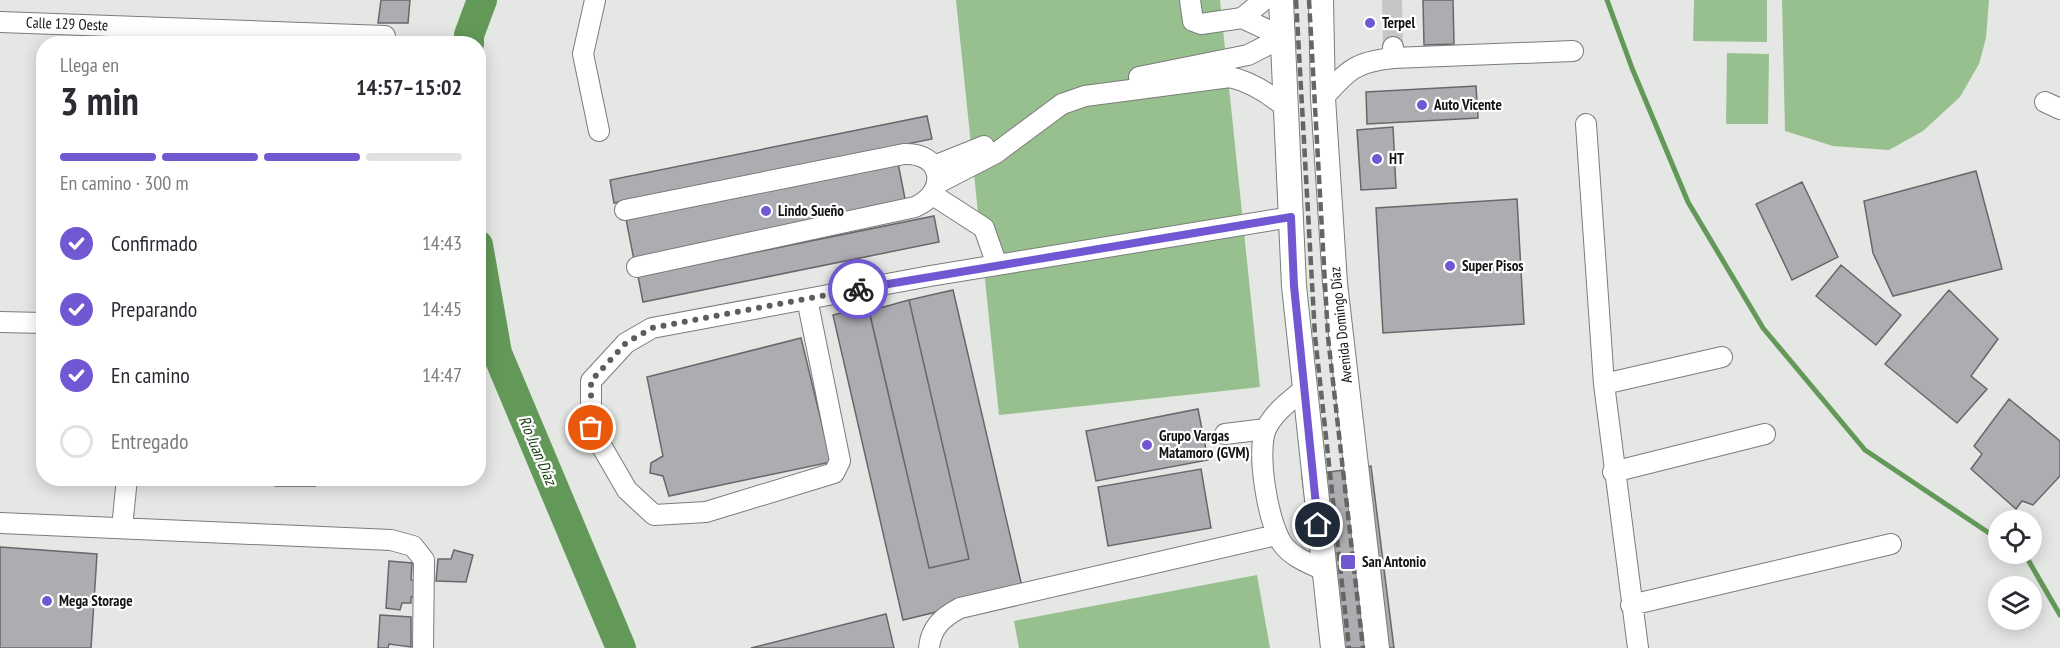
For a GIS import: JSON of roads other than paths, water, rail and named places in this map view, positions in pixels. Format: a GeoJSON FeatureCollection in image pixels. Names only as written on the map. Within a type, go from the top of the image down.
{"type":"FeatureCollection","features":[{"type":"Feature","properties":{"kind":"main road"},"geometry":{"type":"LineString","coordinates":[[1281,0],[1294,286],[1333,648]]}},
{"type":"Feature","properties":{"kind":"main road","name":"Avenida Domingo Díaz"},"geometry":{"type":"LineString","coordinates":[[1321,0],[1323,98],[1335,283],[1377,648]]}},
{"type":"Feature","properties":{"kind":"street"},"geometry":{"type":"LineString","coordinates":[[595,0],[583,54],[599,131]]}},
{"type":"Feature","properties":{"kind":"street"},"geometry":{"type":"LineString","coordinates":[[1190,0],[1196,23],[1242,18],[1283,37]]}},
{"type":"Feature","properties":{"kind":"street"},"geometry":{"type":"LineString","coordinates":[[1242,18],[1264,0]]}},
{"type":"Feature","properties":{"kind":"street","name":"Calle 129 Oeste"},"geometry":{"type":"LineString","coordinates":[[0,22],[202,36]]}},
{"type":"Feature","properties":{"kind":"street"},"geometry":{"type":"LineString","coordinates":[[637,267],[915,207],[927,201],[935,181],[976,150],[1069,90],[1248,56],[1283,37]]}},
{"type":"Feature","properties":{"kind":"street"},"geometry":{"type":"LineString","coordinates":[[1323,98],[1355,66],[1393,52],[1573,51]]}},
{"type":"Feature","properties":{"kind":"street"},"geometry":{"type":"LineString","coordinates":[[935,181],[996,153],[1062,104],[1085,96],[1230,77],[1243,80],[1286,108]]}},
{"type":"Feature","properties":{"kind":"street"},"geometry":{"type":"LineString","coordinates":[[1586,124],[1604,384],[1613,472],[1638,648]]}},
{"type":"Feature","properties":{"kind":"street"},"geometry":{"type":"LineString","coordinates":[[626,210],[916,153],[935,181],[984,228],[998,265]]}},
{"type":"Feature","properties":{"kind":"street"},"geometry":{"type":"LineString","coordinates":[[807,299],[840,461],[834,473],[706,512],[654,515],[627,490],[591,428],[591,381],[626,343],[652,328],[807,299],[998,265],[1291,217]]}},
{"type":"Feature","properties":{"kind":"street"},"geometry":{"type":"LineString","coordinates":[[0,322],[36,323]]}},
{"type":"Feature","properties":{"kind":"street"},"geometry":{"type":"LineString","coordinates":[[1604,384],[1722,357]]}},
{"type":"Feature","properties":{"kind":"street"},"geometry":{"type":"LineString","coordinates":[[1304,389],[1274,417],[1266,429],[1262,450],[1271,521],[1276,535],[1295,557],[1323,570]]}},
{"type":"Feature","properties":{"kind":"street"},"geometry":{"type":"LineString","coordinates":[[1225,434],[1266,429]]}},
{"type":"Feature","properties":{"kind":"street"},"geometry":{"type":"LineString","coordinates":[[1613,472],[1765,434]]}},
{"type":"Feature","properties":{"kind":"street"},"geometry":{"type":"LineString","coordinates":[[122,528],[126,486]]}},
{"type":"Feature","properties":{"kind":"street"},"geometry":{"type":"LineString","coordinates":[[0,523],[391,540],[413,546],[424,560],[423,648]]}},
{"type":"Feature","properties":{"kind":"street"},"geometry":{"type":"LineString","coordinates":[[929,648],[934,629],[944,616],[960,608],[1276,535]]}},
{"type":"Feature","properties":{"kind":"street"},"geometry":{"type":"LineString","coordinates":[[1631,605],[1891,544]]}},
{"type":"Feature","properties":{"kind":"waterway","name":"Río Juan Díaz"},"geometry":{"type":"LineString","coordinates":[[469,36],[482,0]]}},
{"type":"Feature","properties":{"kind":"waterway"},"geometry":{"type":"LineString","coordinates":[[1607,0],[1632,68],[1688,202],[1763,328],[1865,450],[1988,532]]}},
{"type":"Feature","properties":{"kind":"waterway","name":"Río Juan Díaz"},"geometry":{"type":"LineString","coordinates":[[486,290],[497,353],[621,648]]}},
{"type":"Feature","properties":{"kind":"waterway"},"geometry":{"type":"LineString","coordinates":[[2030,564],[2060,615]]}},
{"type":"Feature","properties":{"kind":"tunnel"},"geometry":{"type":"LineString","coordinates":[[1392,0],[1393,46]]}},
{"type":"Feature","properties":{"kind":"railway"},"geometry":{"type":"LineString","coordinates":[[1296,0],[1315,336],[1349,648]]}},
{"type":"Feature","properties":{"kind":"railway"},"geometry":{"type":"LineString","coordinates":[[1309,0],[1328,337],[1363,648]]}},
{"type":"Feature","properties":{"kind":"place","name":"Terpel"},"geometry":{"type":"Point","coordinates":[1370,23]}},
{"type":"Feature","properties":{"kind":"place","name":"Auto Vicente"},"geometry":{"type":"Point","coordinates":[1422,105]}},
{"type":"Feature","properties":{"kind":"place","name":"HT"},"geometry":{"type":"Point","coordinates":[1377,159]}},
{"type":"Feature","properties":{"kind":"place","name":"Lindo Sueño"},"geometry":{"type":"Point","coordinates":[766,211]}},
{"type":"Feature","properties":{"kind":"place","name":"Super Pisos"},"geometry":{"type":"Point","coordinates":[1450,266]}},
{"type":"Feature","properties":{"kind":"place","name":"Grupo Vargas Matamoro (GVM)"},"geometry":{"type":"Point","coordinates":[1147,445]}},
{"type":"Feature","properties":{"kind":"place","name":"San Antonio"},"geometry":{"type":"Point","coordinates":[1348,562]}},
{"type":"Feature","properties":{"kind":"place","name":"Mega Storage"},"geometry":{"type":"Point","coordinates":[47,601]}}]}
